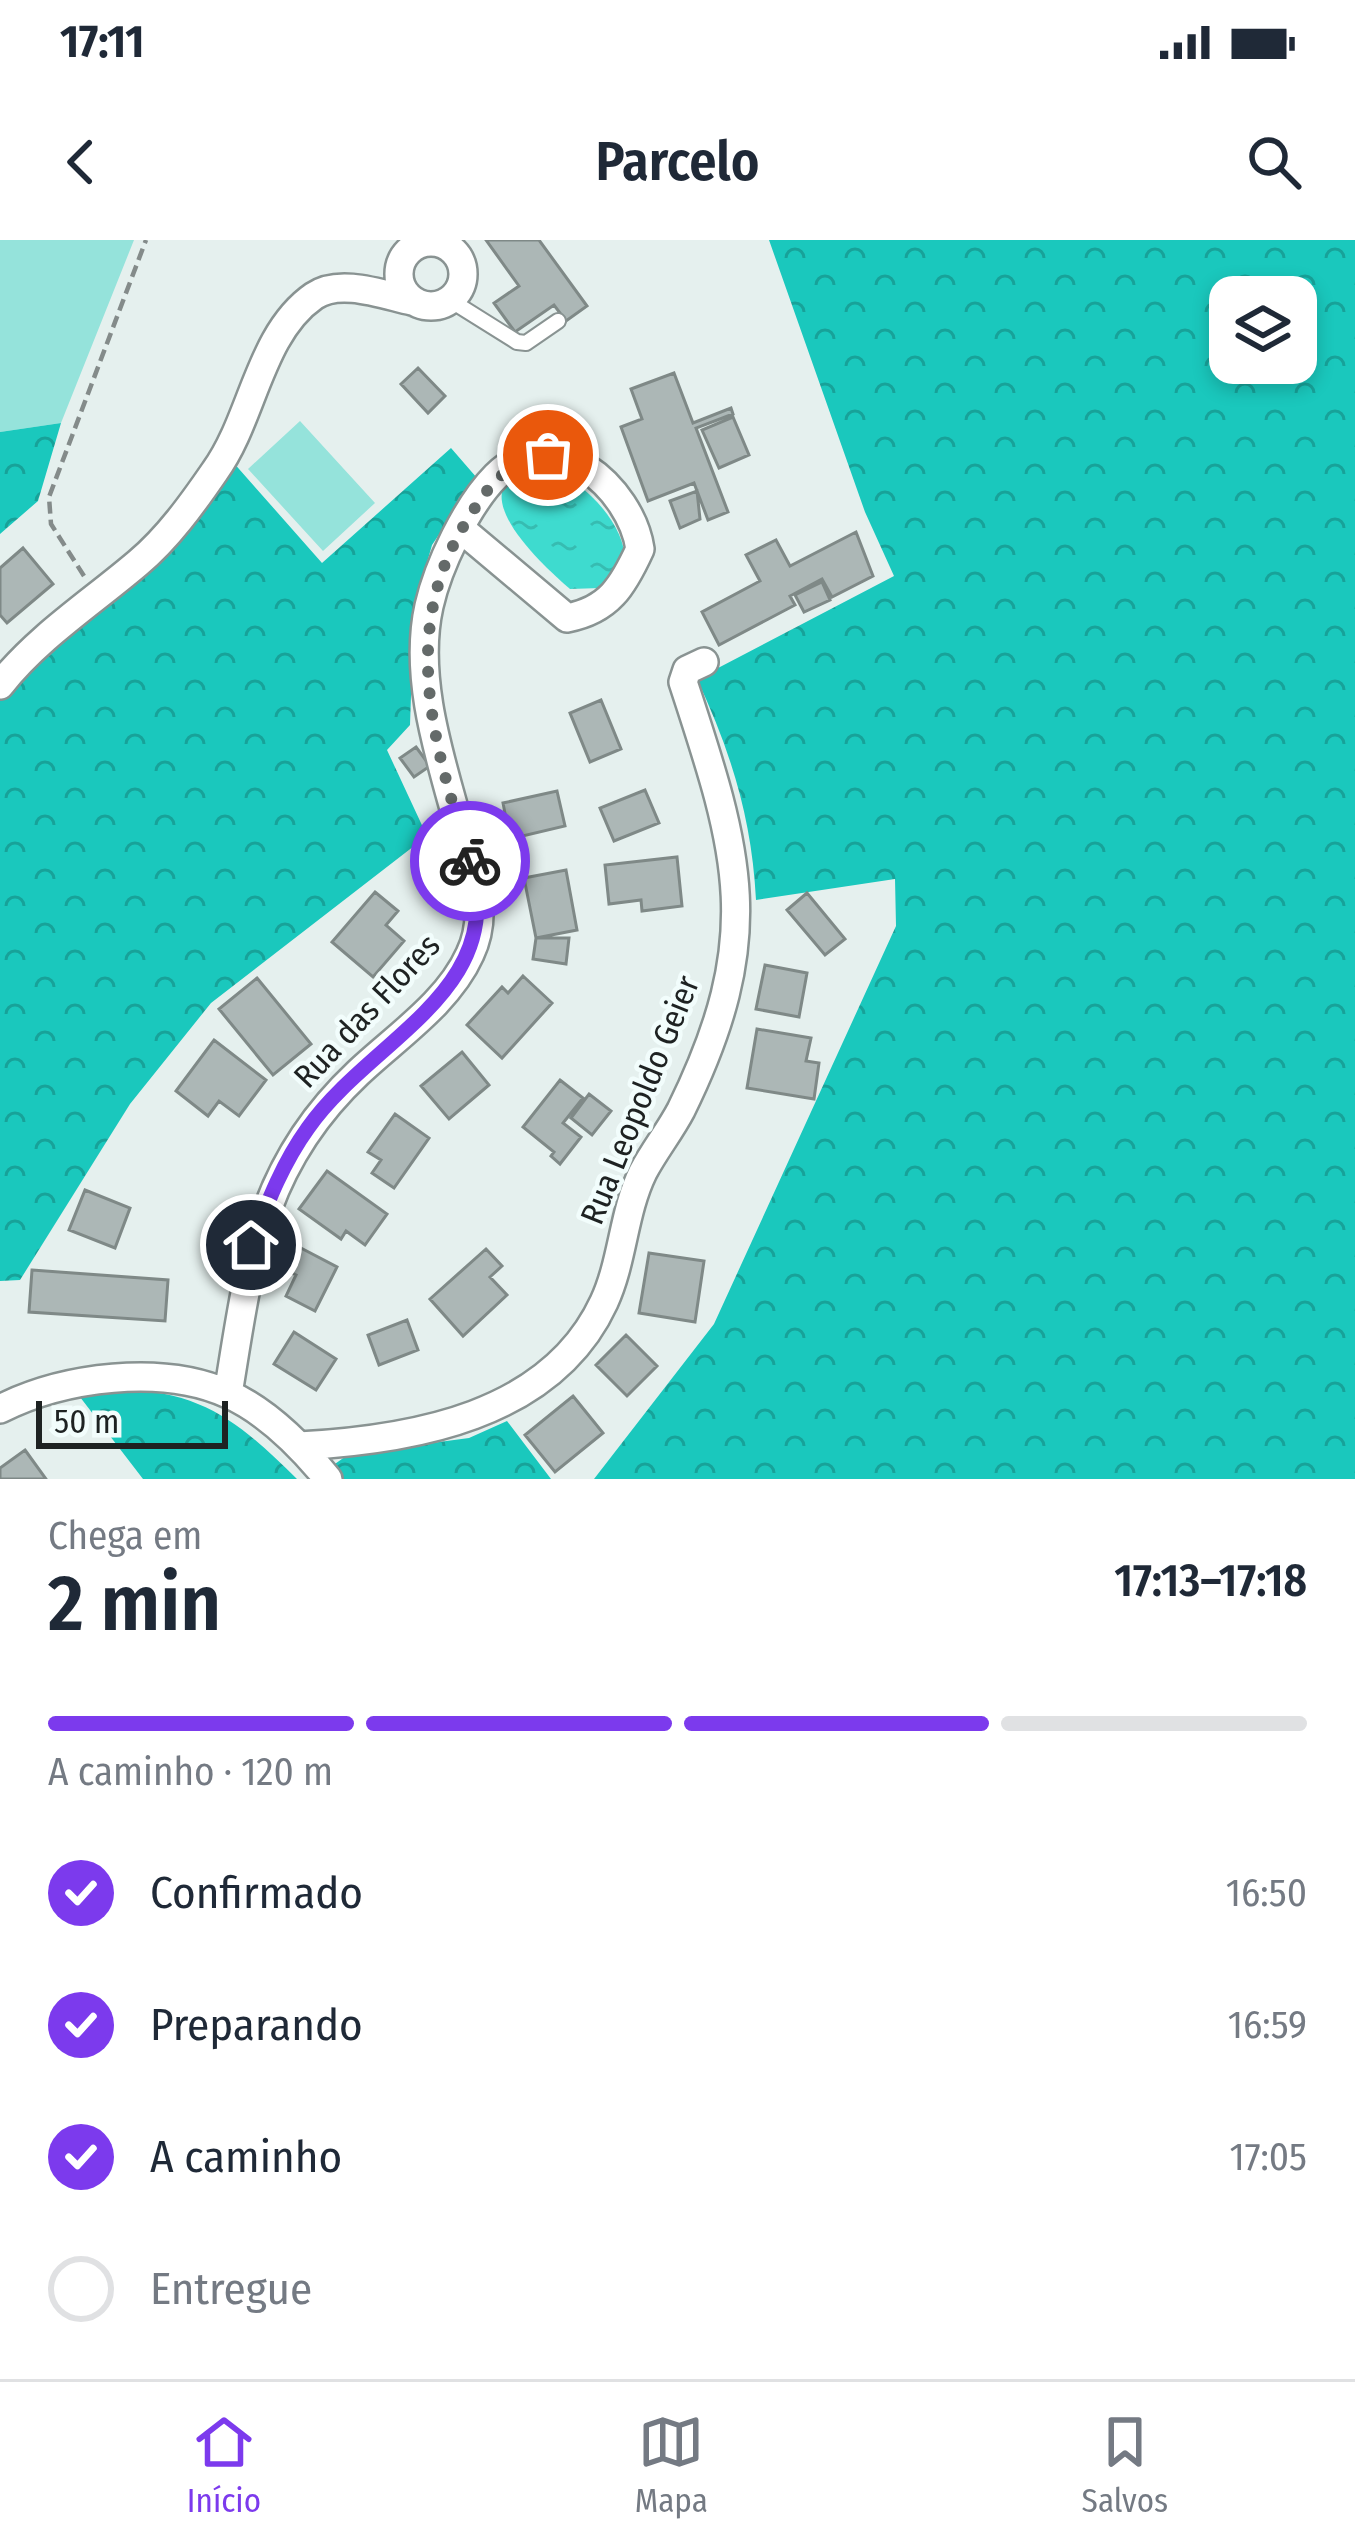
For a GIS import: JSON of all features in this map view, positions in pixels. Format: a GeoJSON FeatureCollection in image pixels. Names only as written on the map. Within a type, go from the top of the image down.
{"type":"FeatureCollection","features":[{"type":"Feature","properties":{"kind":"street"},"geometry":{"type":"LineString","coordinates":[[0,685],[23,656],[142,559],[220,466],[281,334],[301,306],[319,291],[340,287],[431,307],[450,300],[463,271],[444,245],[412,249],[399,275],[371,293]]}},
{"type":"Feature","properties":{"kind":"street"},"geometry":{"type":"LineString","coordinates":[[399,275],[412,301]]}},
{"type":"Feature","properties":{"kind":"street"},"geometry":{"type":"LineString","coordinates":[[548,455],[586,464],[625,503],[640,549],[620,590],[591,614],[567,618],[461,529],[496,476],[520,461],[548,455]]}},
{"type":"Feature","properties":{"kind":"street","name":"Rua das Flores"},"geometry":{"type":"LineString","coordinates":[[228,1394],[251,1245],[273,1187],[309,1126],[444,992],[471,953],[479,920],[478,887],[455,814],[425,675],[429,605],[461,529]]}},
{"type":"Feature","properties":{"kind":"street","name":"Rua Leopoldo Geier"},"geometry":{"type":"LineString","coordinates":[[299,1446],[426,1432],[482,1414],[566,1354],[603,1303],[642,1174],[679,1114],[725,998],[736,935],[735,861],[728,822],[683,682],[687,670],[704,662]]}},
{"type":"Feature","properties":{"kind":"street"},"geometry":{"type":"LineString","coordinates":[[0,1408],[70,1384],[120,1379],[177,1382],[228,1394],[299,1446],[328,1479]]}},
{"type":"Feature","properties":{"kind":"lane"},"geometry":{"type":"LineString","coordinates":[[450,300],[526,344],[558,321]]}},
{"type":"Feature","properties":{"kind":"path"},"geometry":{"type":"LineString","coordinates":[[97,596],[51,524],[49,497],[146,240]]}},
{"type":"Feature","properties":{"kind":"shaded area"},"geometry":{"type":"Polygon","coordinates":[[[0,240],[134,240],[61,423],[0,432],[0,240]]]}},
{"type":"Feature","properties":{"kind":"shaded area"},"geometry":{"type":"Polygon","coordinates":[[[300,421],[375,503],[323,551],[248,469],[300,421]]]}},
{"type":"Feature","properties":{"kind":"green space"},"geometry":{"type":"Polygon","coordinates":[[[769,240],[1355,240],[1355,1479],[594,1479],[714,1324],[896,926],[895,879],[756,900],[738,786],[697,679],[894,576],[865,512],[769,240]]]}},
{"type":"Feature","properties":{"kind":"green space"},"geometry":{"type":"Polygon","coordinates":[[[61,423],[38,501],[0,534],[0,432],[61,423]]]}},
{"type":"Feature","properties":{"kind":"green space"},"geometry":{"type":"Polygon","coordinates":[[[451,448],[477,478],[432,545],[414,608],[410,725],[387,750],[427,836],[211,1003],[130,1104],[20,1280],[0,1281],[0,698],[232,461],[322,563],[451,448]]]}},
{"type":"Feature","properties":{"kind":"green space"},"geometry":{"type":"Polygon","coordinates":[[[123,1390],[199,1404],[239,1427],[297,1479],[143,1479],[80,1397],[123,1390]]]}},
{"type":"Feature","properties":{"kind":"green space"},"geometry":{"type":"Polygon","coordinates":[[[507,1421],[551,1479],[338,1479],[332,1466],[349,1454],[469,1438],[507,1421]]]}},
{"type":"Feature","properties":{"kind":"water"},"geometry":{"type":"Polygon","coordinates":[[[539,466],[584,490],[618,533],[625,565],[601,588],[570,589],[511,524],[503,505],[503,488],[514,475],[539,466]]]}},
{"type":"Feature","properties":{"kind":"building"},"geometry":{"type":"Polygon","coordinates":[[[486,240],[539,240],[587,306],[566,321],[554,305],[515,332],[494,303],[519,286],[486,240]]]}},
{"type":"Feature","properties":{"kind":"building"},"geometry":{"type":"Polygon","coordinates":[[[418,368],[445,396],[428,413],[401,384],[418,368]]]}},
{"type":"Feature","properties":{"kind":"building"},"geometry":{"type":"Polygon","coordinates":[[[674,373],[693,423],[731,408],[733,414],[696,428],[728,512],[708,520],[694,483],[648,501],[621,427],[642,419],[631,389],[674,373]]]}},
{"type":"Feature","properties":{"kind":"building"},"geometry":{"type":"Polygon","coordinates":[[[733,417],[749,455],[719,468],[702,430],[733,417]]]}},
{"type":"Feature","properties":{"kind":"building"},"geometry":{"type":"Polygon","coordinates":[[[697,491],[700,519],[680,528],[670,501],[697,491]]]}},
{"type":"Feature","properties":{"kind":"building"},"geometry":{"type":"Polygon","coordinates":[[[856,532],[873,576],[832,597],[822,579],[790,596],[795,605],[719,645],[702,612],[760,581],[746,555],[776,540],[790,566],[856,532]]]}},
{"type":"Feature","properties":{"kind":"building"},"geometry":{"type":"Polygon","coordinates":[[[23,548],[53,584],[7,623],[0,615],[0,568],[23,548]]]}},
{"type":"Feature","properties":{"kind":"building"},"geometry":{"type":"Polygon","coordinates":[[[822,582],[830,600],[804,612],[795,595],[822,582]]]}},
{"type":"Feature","properties":{"kind":"building"},"geometry":{"type":"Polygon","coordinates":[[[601,700],[621,749],[590,762],[570,713],[601,700]]]}},
{"type":"Feature","properties":{"kind":"building"},"geometry":{"type":"Polygon","coordinates":[[[416,747],[430,766],[414,777],[400,758],[416,747]]]}},
{"type":"Feature","properties":{"kind":"building"},"geometry":{"type":"Polygon","coordinates":[[[645,790],[659,823],[614,841],[600,808],[645,790]]]}},
{"type":"Feature","properties":{"kind":"building"},"geometry":{"type":"Polygon","coordinates":[[[557,791],[565,826],[510,839],[503,803],[557,791]]]}},
{"type":"Feature","properties":{"kind":"building"},"geometry":{"type":"Polygon","coordinates":[[[677,857],[682,906],[642,911],[641,900],[609,904],[605,865],[677,857]]]}},
{"type":"Feature","properties":{"kind":"building"},"geometry":{"type":"Polygon","coordinates":[[[566,870],[577,930],[536,938],[524,878],[566,870]]]}},
{"type":"Feature","properties":{"kind":"building"},"geometry":{"type":"Polygon","coordinates":[[[375,892],[398,911],[386,925],[404,941],[373,977],[332,942],[375,892]]]}},
{"type":"Feature","properties":{"kind":"building"},"geometry":{"type":"Polygon","coordinates":[[[807,893],[845,939],[825,955],[787,910],[807,893]]]}},
{"type":"Feature","properties":{"kind":"building"},"geometry":{"type":"Polygon","coordinates":[[[536,938],[569,938],[566,964],[533,959],[536,938]]]}},
{"type":"Feature","properties":{"kind":"building"},"geometry":{"type":"Polygon","coordinates":[[[765,965],[807,973],[799,1017],[756,1009],[765,965]]]}},
{"type":"Feature","properties":{"kind":"building"},"geometry":{"type":"Polygon","coordinates":[[[523,976],[552,1003],[502,1058],[467,1025],[502,987],[508,993],[523,976]]]}},
{"type":"Feature","properties":{"kind":"building"},"geometry":{"type":"Polygon","coordinates":[[[257,978],[311,1044],[273,1075],[219,1009],[257,978]]]}},
{"type":"Feature","properties":{"kind":"building"},"geometry":{"type":"Polygon","coordinates":[[[757,1029],[811,1038],[806,1061],[819,1063],[814,1099],[747,1088],[757,1029]]]}},
{"type":"Feature","properties":{"kind":"building"},"geometry":{"type":"Polygon","coordinates":[[[214,1040],[266,1080],[239,1116],[219,1101],[208,1116],[176,1091],[214,1040]]]}},
{"type":"Feature","properties":{"kind":"building"},"geometry":{"type":"Polygon","coordinates":[[[462,1052],[489,1085],[449,1119],[421,1086],[462,1052]]]}},
{"type":"Feature","properties":{"kind":"building"},"geometry":{"type":"Polygon","coordinates":[[[560,1080],[583,1098],[563,1123],[581,1137],[560,1164],[551,1156],[554,1152],[523,1127],[560,1080]]]}},
{"type":"Feature","properties":{"kind":"building"},"geometry":{"type":"Polygon","coordinates":[[[589,1094],[611,1111],[592,1135],[571,1118],[589,1094]]]}},
{"type":"Feature","properties":{"kind":"building"},"geometry":{"type":"Polygon","coordinates":[[[395,1114],[429,1138],[394,1188],[372,1173],[381,1160],[368,1152],[395,1114]]]}},
{"type":"Feature","properties":{"kind":"building"},"geometry":{"type":"Polygon","coordinates":[[[327,1171],[387,1214],[365,1245],[346,1231],[341,1239],[299,1209],[327,1171]]]}},
{"type":"Feature","properties":{"kind":"building"},"geometry":{"type":"Polygon","coordinates":[[[85,1190],[130,1208],[115,1248],[69,1230],[85,1190]]]}},
{"type":"Feature","properties":{"kind":"building"},"geometry":{"type":"Polygon","coordinates":[[[299,1247],[337,1267],[315,1311],[286,1296],[296,1275],[287,1271],[299,1247]]]}},
{"type":"Feature","properties":{"kind":"building"},"geometry":{"type":"Polygon","coordinates":[[[486,1249],[502,1266],[490,1277],[507,1295],[463,1336],[430,1299],[486,1249]]]}},
{"type":"Feature","properties":{"kind":"building"},"geometry":{"type":"Polygon","coordinates":[[[649,1253],[704,1261],[695,1322],[639,1313],[649,1253]]]}},
{"type":"Feature","properties":{"kind":"building"},"geometry":{"type":"Polygon","coordinates":[[[32,1270],[168,1280],[165,1321],[29,1312],[32,1270]]]}},
{"type":"Feature","properties":{"kind":"building"},"geometry":{"type":"Polygon","coordinates":[[[407,1320],[418,1350],[379,1365],[368,1335],[407,1320]]]}},
{"type":"Feature","properties":{"kind":"building"},"geometry":{"type":"Polygon","coordinates":[[[294,1332],[336,1359],[316,1390],[274,1364],[294,1332]]]}},
{"type":"Feature","properties":{"kind":"building"},"geometry":{"type":"Polygon","coordinates":[[[626,1335],[657,1366],[627,1396],[596,1365],[626,1335]]]}},
{"type":"Feature","properties":{"kind":"building"},"geometry":{"type":"Polygon","coordinates":[[[573,1396],[603,1433],[555,1472],[525,1435],[573,1396]]]}},
{"type":"Feature","properties":{"kind":"building"},"geometry":{"type":"Polygon","coordinates":[[[25,1450],[46,1479],[0,1479],[0,1468],[25,1450]]]}},
{"type":"Feature","properties":{"kind":"way so far"},"geometry":{"type":"LineString","coordinates":[[470,861],[437,740],[425,675],[429,605],[461,529],[496,476],[520,461],[548,455]]}},
{"type":"Feature","properties":{"kind":"route"},"geometry":{"type":"LineString","coordinates":[[251,1245],[273,1187],[309,1126],[444,992],[471,953],[479,920],[478,887],[470,861]]}}]}
